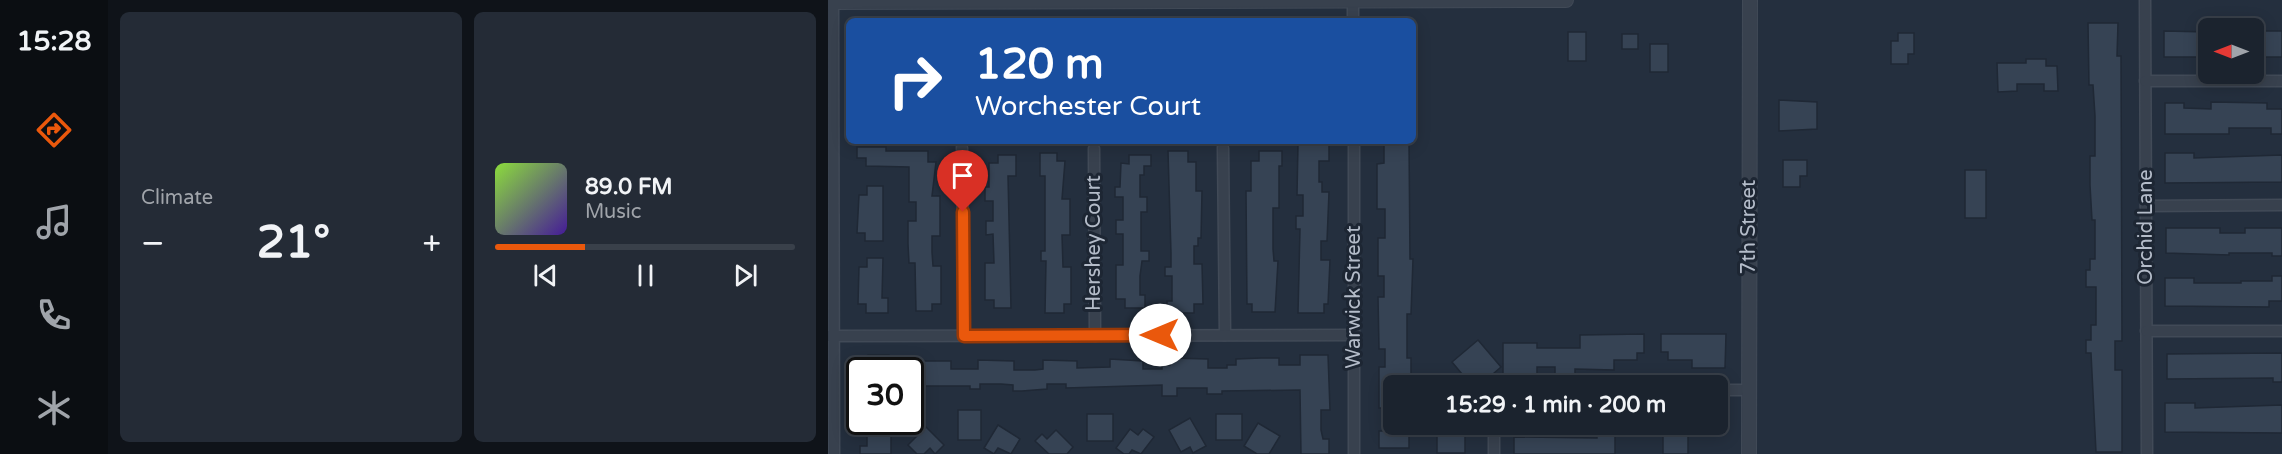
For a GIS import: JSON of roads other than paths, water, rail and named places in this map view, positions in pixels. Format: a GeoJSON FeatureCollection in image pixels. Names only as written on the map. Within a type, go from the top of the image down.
{"type":"FeatureCollection","features":[{"type":"Feature","properties":{"kind":"street"},"geometry":{"type":"LineString","coordinates":[[834,454],[831,336],[831,2],[1566,0]]}},
{"type":"Feature","properties":{"kind":"street","name":"7th Street"},"geometry":{"type":"LineString","coordinates":[[1749,454],[1750,0]]}},
{"type":"Feature","properties":{"kind":"street","name":"Orchid Lane"},"geometry":{"type":"LineString","coordinates":[[2145,0],[2147,454]]}},
{"type":"Feature","properties":{"kind":"street"},"geometry":{"type":"LineString","coordinates":[[1353,1],[1353,18]]}},
{"type":"Feature","properties":{"kind":"street"},"geometry":{"type":"LineString","coordinates":[[2145,81],[2282,81]]}},
{"type":"Feature","properties":{"kind":"street","name":"Warwick Street"},"geometry":{"type":"LineString","coordinates":[[1354,144],[1354,454]]}},
{"type":"Feature","properties":{"kind":"street"},"geometry":{"type":"LineString","coordinates":[[962,148],[964,336]]}},
{"type":"Feature","properties":{"kind":"street"},"geometry":{"type":"LineString","coordinates":[[1223,148],[1225,335]]}},
{"type":"Feature","properties":{"kind":"street","name":"Hershey Court"},"geometry":{"type":"LineString","coordinates":[[1094,149],[1095,336]]}},
{"type":"Feature","properties":{"kind":"street"},"geometry":{"type":"LineString","coordinates":[[2146,206],[2282,205]]}},
{"type":"Feature","properties":{"kind":"street"},"geometry":{"type":"LineString","coordinates":[[2146,331],[2282,331]]}},
{"type":"Feature","properties":{"kind":"street"},"geometry":{"type":"LineString","coordinates":[[831,336],[1355,335]]}},
{"type":"Feature","properties":{"kind":"street"},"geometry":{"type":"LineString","coordinates":[[1728,390],[1748,390]]}},
{"type":"Feature","properties":{"kind":"street"},"geometry":{"type":"LineString","coordinates":[[1494,435],[1494,454]]}}]}
